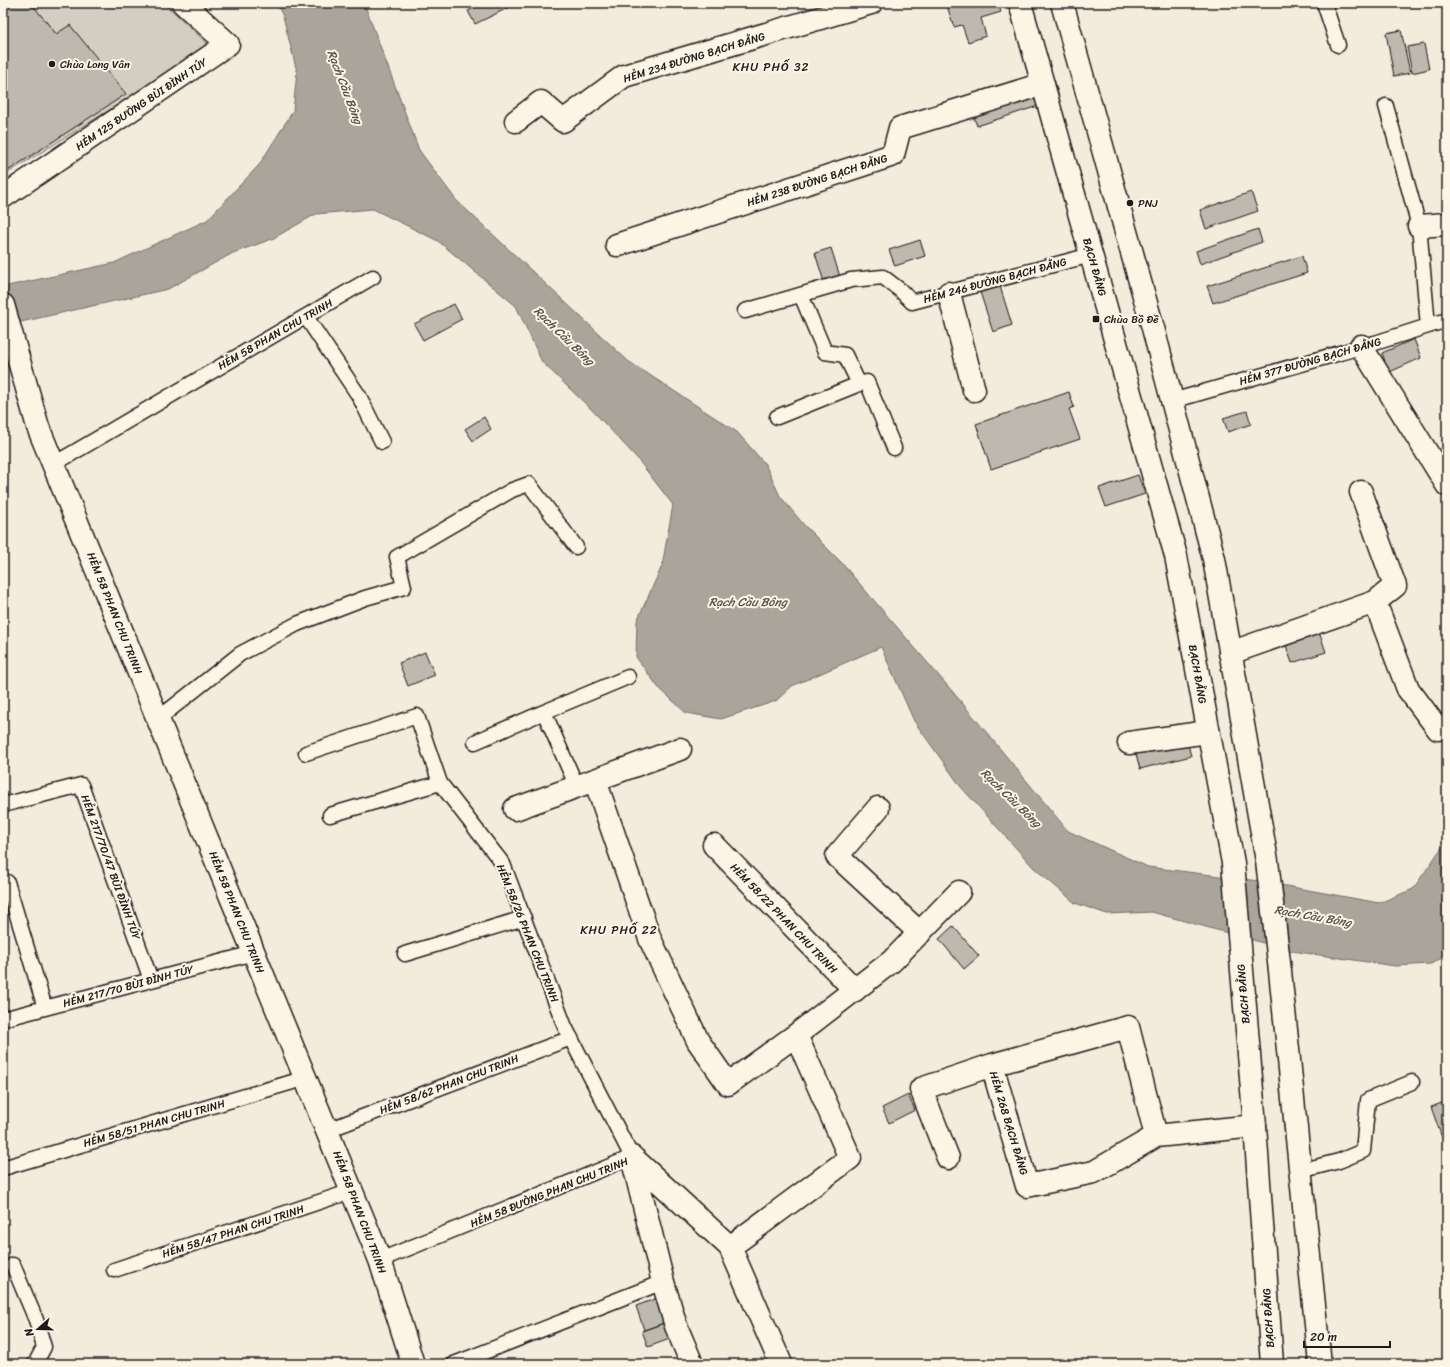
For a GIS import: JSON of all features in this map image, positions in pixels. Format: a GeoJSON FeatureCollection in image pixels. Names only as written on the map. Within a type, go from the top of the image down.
{"type":"FeatureCollection","features":[{"type":"Feature","properties":{"kind":"street","name":"HẺM 125 ĐƯỜNG BÙI ĐÌNH TÚY"},"geometry":{"type":"LineString","coordinates":[[3,197],[228,44],[183,3]]}},
{"type":"Feature","properties":{"kind":"street","name":"HẺM 234 ĐƯỜNG BẠCH ĐẰNG"},"geometry":{"type":"LineString","coordinates":[[516,121],[541,102],[563,121],[624,76],[871,3]]}},
{"type":"Feature","properties":{"kind":"street","name":"BẠCH ĐẰNG"},"geometry":{"type":"LineString","coordinates":[[1020,3],[1176,556],[1233,863],[1255,1126],[1272,1364]]}},
{"type":"Feature","properties":{"kind":"street"},"geometry":{"type":"LineString","coordinates":[[1062,3],[1214,559],[1267,861],[1280,971],[1320,1364]]}},
{"type":"Feature","properties":{"kind":"street","name":"HẺM 238 ĐƯỜNG BẠCH ĐẰNG"},"geometry":{"type":"LineString","coordinates":[[617,245],[893,155],[900,128],[1043,84]]}},
{"type":"Feature","properties":{"kind":"street"},"geometry":{"type":"LineString","coordinates":[[1418,226],[1447,224]]}},
{"type":"Feature","properties":{"kind":"street"},"geometry":{"type":"LineString","coordinates":[[949,293],[974,390]]}},
{"type":"Feature","properties":{"kind":"street","name":"HẺM 58 PHAN CHU TRINH"},"geometry":{"type":"LineString","coordinates":[[3,305],[38,427],[328,1130],[380,1260],[413,1364]]}},
{"type":"Feature","properties":{"kind":"street"},"geometry":{"type":"LineString","coordinates":[[1361,346],[1445,479]]}},
{"type":"Feature","properties":{"kind":"street"},"geometry":{"type":"LineString","coordinates":[[1230,652],[1375,602],[1395,586],[1361,492]]}},
{"type":"Feature","properties":{"kind":"street"},"geometry":{"type":"LineString","coordinates":[[1375,602],[1408,689],[1438,729]]}},
{"type":"Feature","properties":{"kind":"street"},"geometry":{"type":"LineString","coordinates":[[1129,743],[1208,732]]}},
{"type":"Feature","properties":{"kind":"street"},"geometry":{"type":"LineString","coordinates":[[515,810],[680,749]]}},
{"type":"Feature","properties":{"kind":"street"},"geometry":{"type":"LineString","coordinates":[[586,784],[650,939],[698,1041],[728,1084],[796,1035],[892,961],[959,892]]}},
{"type":"Feature","properties":{"kind":"street"},"geometry":{"type":"LineString","coordinates":[[878,808],[837,856],[920,933]]}},
{"type":"Feature","properties":{"kind":"street","name":"HẺM 58/22 PHAN CHU TRINH"},"geometry":{"type":"LineString","coordinates":[[714,846],[855,990]]}},
{"type":"Feature","properties":{"kind":"street","name":"HẺM 268 BẠCH ĐẰNG"},"geometry":{"type":"LineString","coordinates":[[948,1158],[921,1089],[992,1065],[1128,1027],[1156,1136]]}},
{"type":"Feature","properties":{"kind":"street"},"geometry":{"type":"LineString","coordinates":[[730,1247],[850,1158],[796,1035]]}},
{"type":"Feature","properties":{"kind":"street","name":"HẺM 268 BẠCH ĐẰNG"},"geometry":{"type":"LineString","coordinates":[[992,1065],[1027,1186],[1094,1172],[1156,1136],[1255,1126]]}},
{"type":"Feature","properties":{"kind":"street"},"geometry":{"type":"LineString","coordinates":[[632,1157],[663,1282],[676,1326],[692,1364]]}},
{"type":"Feature","properties":{"kind":"street","name":"HẺM 58 ĐƯỜNG PHAN CHU TRINH"},"geometry":{"type":"LineString","coordinates":[[632,1157],[730,1247],[781,1364]]}},
{"type":"Feature","properties":{"kind":"lane"},"geometry":{"type":"LineString","coordinates":[[1324,3],[1338,45]]}},
{"type":"Feature","properties":{"kind":"lane"},"geometry":{"type":"LineString","coordinates":[[1386,106],[1418,226],[1428,326]]}},
{"type":"Feature","properties":{"kind":"lane","name":"HẺM 246 ĐƯỜNG BẠCH ĐẰNG"},"geometry":{"type":"LineString","coordinates":[[745,311],[851,280],[883,277],[900,290],[912,302],[1091,255]]}},
{"type":"Feature","properties":{"kind":"lane","name":"HẺM 58 PHAN CHU TRINH"},"geometry":{"type":"LineString","coordinates":[[54,464],[372,277]]}},
{"type":"Feature","properties":{"kind":"lane"},"geometry":{"type":"LineString","coordinates":[[801,295],[825,352],[845,355],[859,384]]}},
{"type":"Feature","properties":{"kind":"lane"},"geometry":{"type":"LineString","coordinates":[[306,317],[359,396],[382,442]]}},
{"type":"Feature","properties":{"kind":"lane","name":"HẺM 377 ĐƯỜNG BẠCH ĐẰNG"},"geometry":{"type":"LineString","coordinates":[[1172,401],[1447,320]]}},
{"type":"Feature","properties":{"kind":"lane"},"geometry":{"type":"LineString","coordinates":[[778,417],[867,382],[894,448]]}},
{"type":"Feature","properties":{"kind":"lane"},"geometry":{"type":"LineString","coordinates":[[158,719],[240,654],[297,624],[365,598],[404,586],[397,557],[512,490],[529,484],[576,548]]}},
{"type":"Feature","properties":{"kind":"lane"},"geometry":{"type":"LineString","coordinates":[[475,742],[628,677]]}},
{"type":"Feature","properties":{"kind":"lane"},"geometry":{"type":"LineString","coordinates":[[544,712],[586,784]]}},
{"type":"Feature","properties":{"kind":"lane","name":"HẺM 58/26 PHAN CHU TRINH"},"geometry":{"type":"LineString","coordinates":[[306,753],[417,716],[440,783],[503,864],[565,1026],[632,1157]]}},
{"type":"Feature","properties":{"kind":"lane"},"geometry":{"type":"LineString","coordinates":[[330,815],[440,783]]}},
{"type":"Feature","properties":{"kind":"lane","name":"HẺM 217/70/47 BÙI ĐÌNH TÚY"},"geometry":{"type":"LineString","coordinates":[[3,805],[81,785],[151,980]]}},
{"type":"Feature","properties":{"kind":"lane"},"geometry":{"type":"LineString","coordinates":[[7,882],[45,1008]]}},
{"type":"Feature","properties":{"kind":"lane"},"geometry":{"type":"LineString","coordinates":[[405,954],[524,918]]}},
{"type":"Feature","properties":{"kind":"lane","name":"HẺM 217/70 BÙI ĐÌNH TÚY"},"geometry":{"type":"LineString","coordinates":[[3,1019],[254,953]]}},
{"type":"Feature","properties":{"kind":"lane","name":"HẺM 58/62 PHAN CHU TRINH"},"geometry":{"type":"LineString","coordinates":[[328,1130],[571,1038]]}},
{"type":"Feature","properties":{"kind":"lane","name":"HẺM 58/51 PHAN CHU TRINH"},"geometry":{"type":"LineString","coordinates":[[3,1168],[306,1078]]}},
{"type":"Feature","properties":{"kind":"lane"},"geometry":{"type":"LineString","coordinates":[[1300,1171],[1339,1161],[1363,1151],[1368,1100],[1412,1082]]}},
{"type":"Feature","properties":{"kind":"lane","name":"HẺM 58 ĐƯỜNG PHAN CHU TRINH"},"geometry":{"type":"LineString","coordinates":[[380,1260],[632,1157]]}},
{"type":"Feature","properties":{"kind":"lane","name":"HẺM 58/47 PHAN CHU TRINH"},"geometry":{"type":"LineString","coordinates":[[114,1270],[352,1191]]}},
{"type":"Feature","properties":{"kind":"lane"},"geometry":{"type":"LineString","coordinates":[[13,1265],[36,1320],[44,1347],[35,1364]]}},
{"type":"Feature","properties":{"kind":"lane"},"geometry":{"type":"LineString","coordinates":[[454,1364],[663,1282]]}},
{"type":"Feature","properties":{"kind":"shaded area"},"geometry":{"type":"Polygon","coordinates":[[[30,3],[164,3],[211,47],[3,176],[3,130],[89,72],[30,3]]]}},
{"type":"Feature","properties":{"kind":"water","name":"Rạch Cầu Bông"},"geometry":{"type":"Polygon","coordinates":[[[276,3],[364,3],[419,150],[456,200],[628,361],[737,432],[765,464],[780,496],[804,525],[840,561],[958,698],[1068,831],[1148,867],[1259,881],[1379,903],[1413,889],[1447,840],[1447,955],[1431,964],[1395,966],[1292,951],[1152,912],[1107,914],[1075,903],[1034,868],[961,787],[914,721],[881,647],[792,686],[776,701],[721,719],[686,713],[658,687],[636,657],[637,621],[662,566],[673,505],[636,457],[593,411],[542,362],[516,306],[438,241],[373,209],[316,214],[272,239],[233,253],[168,289],[3,326],[3,287],[114,263],[207,220],[259,165],[293,111],[297,72],[283,16],[276,3]]]}},
{"type":"Feature","properties":{"kind":"building","name":"Chùa Long Vân"},"geometry":{"type":"Polygon","coordinates":[[[3,3],[31,3],[56,34],[70,25],[126,94],[3,174],[3,3]]]}},
{"type":"Feature","properties":{"kind":"building"},"geometry":{"type":"Polygon","coordinates":[[[484,3],[518,3],[475,24],[468,11],[484,3]]]}},
{"type":"Feature","properties":{"kind":"building"},"geometry":{"type":"Polygon","coordinates":[[[946,3],[998,3],[1001,12],[981,18],[986,36],[968,42],[962,25],[954,27],[946,3]]]}},
{"type":"Feature","properties":{"kind":"building"},"geometry":{"type":"Polygon","coordinates":[[[1401,30],[1410,73],[1394,76],[1386,33],[1401,30]]]}},
{"type":"Feature","properties":{"kind":"building"},"geometry":{"type":"Polygon","coordinates":[[[1424,44],[1429,69],[1412,73],[1407,47],[1424,44]]]}},
{"type":"Feature","properties":{"kind":"building"},"geometry":{"type":"Polygon","coordinates":[[[1031,89],[1038,106],[977,126],[971,109],[1031,89]]]}},
{"type":"Feature","properties":{"kind":"building"},"geometry":{"type":"Polygon","coordinates":[[[1251,192],[1258,211],[1206,229],[1200,210],[1251,192]]]}},
{"type":"Feature","properties":{"kind":"building"},"geometry":{"type":"Polygon","coordinates":[[[1258,229],[1262,242],[1200,264],[1196,251],[1258,229]]]}},
{"type":"Feature","properties":{"kind":"building"},"geometry":{"type":"Polygon","coordinates":[[[920,240],[925,256],[895,266],[889,250],[920,240]]]}},
{"type":"Feature","properties":{"kind":"building"},"geometry":{"type":"Polygon","coordinates":[[[831,248],[840,277],[824,282],[815,253],[831,248]]]}},
{"type":"Feature","properties":{"kind":"building"},"geometry":{"type":"Polygon","coordinates":[[[1302,256],[1307,273],[1213,303],[1207,286],[1302,256]]]}},
{"type":"Feature","properties":{"kind":"building"},"geometry":{"type":"Polygon","coordinates":[[[999,283],[1012,325],[993,332],[979,289],[999,283]]]}},
{"type":"Feature","properties":{"kind":"building"},"geometry":{"type":"Polygon","coordinates":[[[454,304],[462,319],[423,340],[414,324],[454,304]]]}},
{"type":"Feature","properties":{"kind":"building"},"geometry":{"type":"Polygon","coordinates":[[[1414,339],[1421,358],[1385,374],[1380,363],[1385,361],[1382,353],[1414,339]]]}},
{"type":"Feature","properties":{"kind":"building"},"geometry":{"type":"Polygon","coordinates":[[[1069,392],[1074,407],[1069,409],[1080,439],[991,469],[976,424],[1069,392]]]}},
{"type":"Feature","properties":{"kind":"building"},"geometry":{"type":"Polygon","coordinates":[[[1247,411],[1251,424],[1228,432],[1223,418],[1247,411]]]}},
{"type":"Feature","properties":{"kind":"building"},"geometry":{"type":"Polygon","coordinates":[[[484,417],[491,429],[473,441],[465,429],[484,417]]]}},
{"type":"Feature","properties":{"kind":"building"},"geometry":{"type":"Polygon","coordinates":[[[1138,475],[1145,494],[1106,507],[1099,488],[1138,475]]]}},
{"type":"Feature","properties":{"kind":"building"},"geometry":{"type":"Polygon","coordinates":[[[1319,632],[1326,652],[1292,663],[1285,643],[1319,632]]]}},
{"type":"Feature","properties":{"kind":"building"},"geometry":{"type":"Polygon","coordinates":[[[425,652],[435,675],[408,686],[399,663],[425,652]]]}},
{"type":"Feature","properties":{"kind":"building"},"geometry":{"type":"Polygon","coordinates":[[[1187,741],[1191,756],[1140,769],[1136,754],[1187,741]]]}},
{"type":"Feature","properties":{"kind":"building"},"geometry":{"type":"Polygon","coordinates":[[[953,926],[979,956],[964,969],[939,939],[953,926]]]}},
{"type":"Feature","properties":{"kind":"building"},"geometry":{"type":"Polygon","coordinates":[[[908,1095],[915,1110],[889,1123],[882,1108],[908,1095]]]}},
{"type":"Feature","properties":{"kind":"building"},"geometry":{"type":"Polygon","coordinates":[[[1447,1101],[1447,1152],[1431,1107],[1447,1101]]]}},
{"type":"Feature","properties":{"kind":"building"},"geometry":{"type":"Polygon","coordinates":[[[660,1297],[670,1321],[644,1330],[636,1306],[660,1297]]]}},
{"type":"Feature","properties":{"kind":"building"},"geometry":{"type":"Polygon","coordinates":[[[670,1321],[675,1337],[648,1347],[642,1331],[670,1321]]]}},
{"type":"Feature","properties":{"kind":"place","name":"Chùa Long Vân"},"geometry":{"type":"Point","coordinates":[52,64]}},
{"type":"Feature","properties":{"kind":"place","name":"PNJ"},"geometry":{"type":"Point","coordinates":[1130,203]}},
{"type":"Feature","properties":{"kind":"place","name":"Chùa Bồ Đề"},"geometry":{"type":"Point","coordinates":[1096,319]}},
{"type":"Feature","properties":{"kind":"district","name":"KHU PHỐ 32"},"geometry":{"type":"Point","coordinates":[771,67]}},
{"type":"Feature","properties":{"kind":"district","name":"KHU PHỐ 22"},"geometry":{"type":"Point","coordinates":[619,930]}}]}
